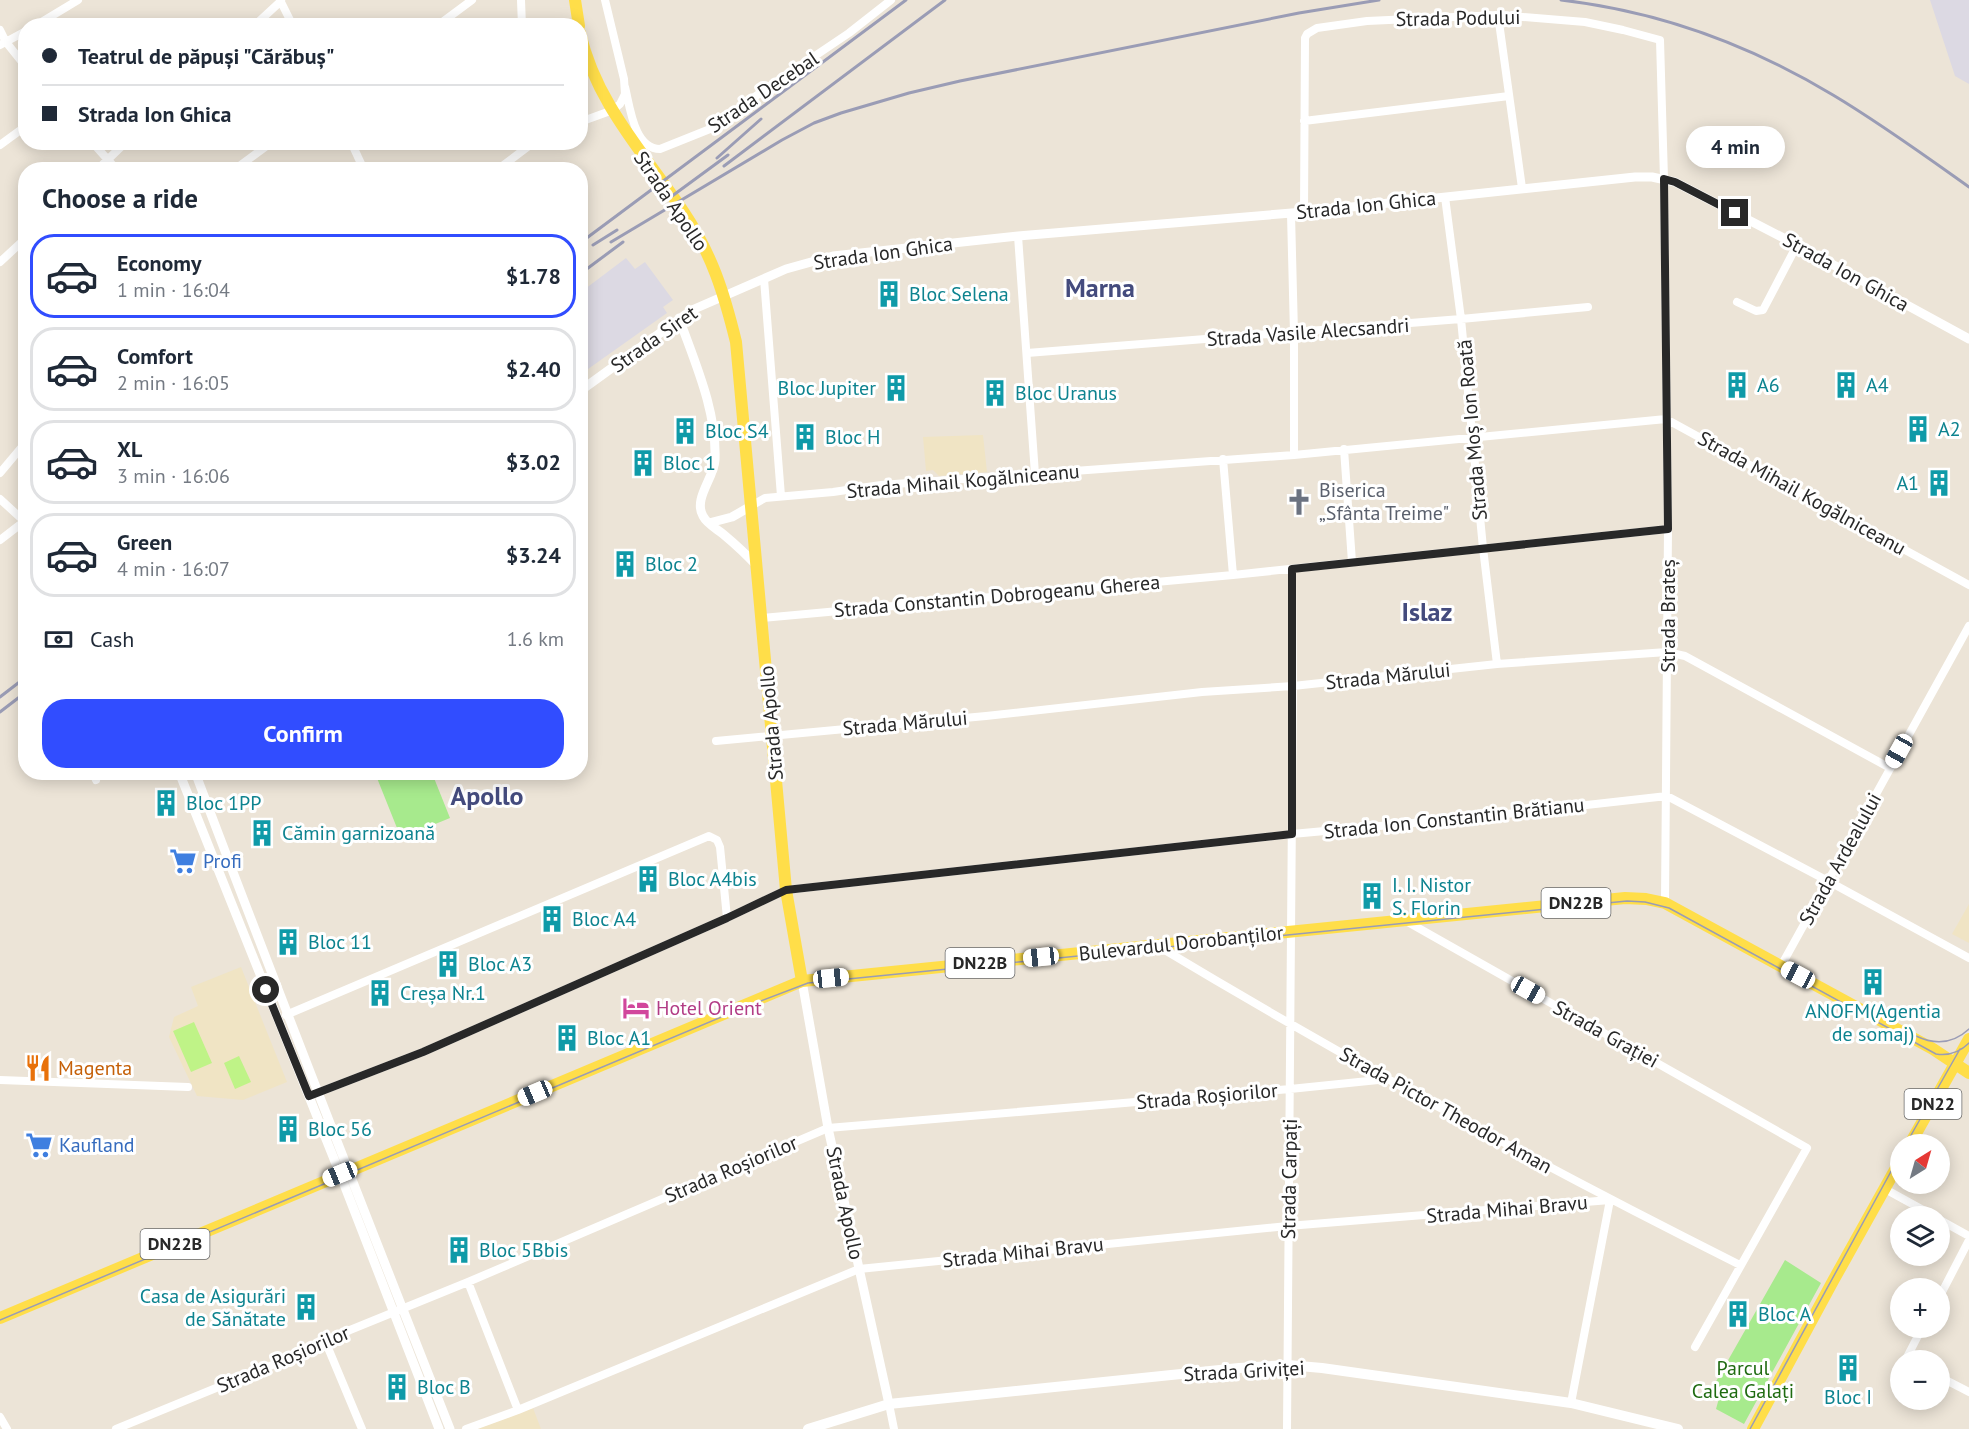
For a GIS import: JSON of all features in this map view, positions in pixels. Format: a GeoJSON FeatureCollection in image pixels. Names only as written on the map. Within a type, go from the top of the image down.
{"type":"FeatureCollection","features":[{"type":"Feature","properties":{"kind":"main road"},"geometry":{"type":"LineString","coordinates":[[575,0],[578,18]]}},
{"type":"Feature","properties":{"kind":"main road","name":"Strada Apollo"},"geometry":{"type":"LineString","coordinates":[[588,59],[597,83],[615,117],[683,212],[704,248],[720,281],[736,342],[786,890],[802,981]]}},
{"type":"Feature","properties":{"kind":"main road","name":"Bulevardul Dorobanților"},"geometry":{"type":"LineString","coordinates":[[0,1318],[802,981],[1625,898],[1646,899],[1665,903],[1956,1062],[1969,1073]]}},
{"type":"Feature","properties":{"kind":"main road","name":"DN22"},"geometry":{"type":"LineString","coordinates":[[1916,1134],[1969,1039]]}},
{"type":"Feature","properties":{"kind":"main road","name":"Bulevardul Dorobanților"},"geometry":{"type":"LineString","coordinates":[[1956,1062],[1969,1066]]}},
{"type":"Feature","properties":{"kind":"main road"},"geometry":{"type":"LineString","coordinates":[[1754,1429],[1890,1180]]}},
{"type":"Feature","properties":{"kind":"main road","name":"Strada Griviței"},"geometry":{"type":"LineString","coordinates":[[808,1429],[889,1404],[1288,1365],[1571,1403],[1678,1429]]}},
{"type":"Feature","properties":{"kind":"street"},"geometry":{"type":"LineString","coordinates":[[48,18],[78,0]]}},
{"type":"Feature","properties":{"kind":"street"},"geometry":{"type":"LineString","coordinates":[[448,18],[472,0]]}},
{"type":"Feature","properties":{"kind":"street"},"geometry":{"type":"LineString","coordinates":[[521,0],[522,18]]}},
{"type":"Feature","properties":{"kind":"street","name":"Strada Decebal"},"geometry":{"type":"LineString","coordinates":[[605,0],[632,114],[640,136],[653,149],[660,149],[710,129],[849,33],[891,0]]}},
{"type":"Feature","properties":{"kind":"street"},"geometry":{"type":"LineString","coordinates":[[262,18],[280,1],[289,18]]}},
{"type":"Feature","properties":{"kind":"street"},"geometry":{"type":"LineString","coordinates":[[1498,15],[1522,188]]}},
{"type":"Feature","properties":{"kind":"street","name":"Strada Podului"},"geometry":{"type":"LineString","coordinates":[[1304,121],[1305,38],[1312,30],[1367,21],[1498,15],[1585,22],[1660,40]]}},
{"type":"Feature","properties":{"kind":"street"},"geometry":{"type":"LineString","coordinates":[[0,30],[3,44],[18,59]]}},
{"type":"Feature","properties":{"kind":"street"},"geometry":{"type":"LineString","coordinates":[[3,44],[18,36]]}},
{"type":"Feature","properties":{"kind":"street","name":"Strada Brateș"},"geometry":{"type":"LineString","coordinates":[[1660,40],[1668,529],[1665,903]]}},
{"type":"Feature","properties":{"kind":"street"},"geometry":{"type":"LineString","coordinates":[[588,119],[613,110],[623,99],[625,87]]}},
{"type":"Feature","properties":{"kind":"street"},"geometry":{"type":"LineString","coordinates":[[1304,212],[1304,121],[1509,96]]}},
{"type":"Feature","properties":{"kind":"street"},"geometry":{"type":"LineString","coordinates":[[0,145],[18,132]]}},
{"type":"Feature","properties":{"kind":"street"},"geometry":{"type":"LineString","coordinates":[[100,150],[110,162]]}},
{"type":"Feature","properties":{"kind":"street"},"geometry":{"type":"LineString","coordinates":[[105,162],[118,150]]}},
{"type":"Feature","properties":{"kind":"street"},"geometry":{"type":"LineString","coordinates":[[245,162],[261,150]]}},
{"type":"Feature","properties":{"kind":"street"},"geometry":{"type":"LineString","coordinates":[[507,162],[522,150]]}},
{"type":"Feature","properties":{"kind":"street","name":"Strada Ion Ghica"},"geometry":{"type":"LineString","coordinates":[[730,293],[810,261],[833,256],[1018,236],[1291,214],[1635,177],[1675,182],[1797,245],[1969,339]]}},
{"type":"Feature","properties":{"kind":"street","name":"Strada Moș Ion Roată"},"geometry":{"type":"LineString","coordinates":[[1445,197],[1461,319],[1483,548],[1497,664]]}},
{"type":"Feature","properties":{"kind":"street"},"geometry":{"type":"LineString","coordinates":[[1291,214],[1294,454]]}},
{"type":"Feature","properties":{"kind":"street"},"geometry":{"type":"LineString","coordinates":[[1018,236],[1035,474]]}},
{"type":"Feature","properties":{"kind":"street"},"geometry":{"type":"LineString","coordinates":[[0,262],[18,245]]}},
{"type":"Feature","properties":{"kind":"street"},"geometry":{"type":"LineString","coordinates":[[1737,302],[1756,311],[1762,310],[1797,245]]}},
{"type":"Feature","properties":{"kind":"street"},"geometry":{"type":"LineString","coordinates":[[764,279],[781,496]]}},
{"type":"Feature","properties":{"kind":"street","name":"Strada Siret"},"geometry":{"type":"LineString","coordinates":[[588,385],[679,318],[730,293]]}},
{"type":"Feature","properties":{"kind":"street","name":"Strada Vasile Alecsandri"},"geometry":{"type":"LineString","coordinates":[[1027,353],[1294,333],[1588,307]]}},
{"type":"Feature","properties":{"kind":"street"},"geometry":{"type":"LineString","coordinates":[[679,318],[700,376],[711,421],[714,467],[700,503],[703,517],[757,566]]}},
{"type":"Feature","properties":{"kind":"street"},"geometry":{"type":"LineString","coordinates":[[1666,419],[1344,449],[1352,562],[1668,529]]}},
{"type":"Feature","properties":{"kind":"street","name":"Strada Mihail Kogălniceanu"},"geometry":{"type":"LineString","coordinates":[[1666,419],[1969,585]]}},
{"type":"Feature","properties":{"kind":"street","name":"Strada Mihail Kogălniceanu"},"geometry":{"type":"LineString","coordinates":[[709,523],[732,517],[762,499],[781,496],[881,485],[1344,449]]}},
{"type":"Feature","properties":{"kind":"street"},"geometry":{"type":"LineString","coordinates":[[0,473],[18,452]]}},
{"type":"Feature","properties":{"kind":"street"},"geometry":{"type":"LineString","coordinates":[[1223,459],[1233,575]]}},
{"type":"Feature","properties":{"kind":"street"},"geometry":{"type":"LineString","coordinates":[[0,499],[18,514]]}},
{"type":"Feature","properties":{"kind":"street"},"geometry":{"type":"LineString","coordinates":[[0,540],[18,526]]}},
{"type":"Feature","properties":{"kind":"street","name":"Strada Constantin Dobrogeanu Gherea"},"geometry":{"type":"LineString","coordinates":[[762,618],[1352,562]]}},
{"type":"Feature","properties":{"kind":"street","name":"Strada Carpați"},"geometry":{"type":"LineString","coordinates":[[1287,1429],[1292,569]]}},
{"type":"Feature","properties":{"kind":"street","name":"Strada Ardealului"},"geometry":{"type":"LineString","coordinates":[[1781,966],[1969,626]]}},
{"type":"Feature","properties":{"kind":"street","name":"Strada Mărului"},"geometry":{"type":"LineString","coordinates":[[716,741],[986,716],[1202,692],[1293,686],[1497,664],[1667,652],[1684,656],[1890,768]]}},
{"type":"Feature","properties":{"kind":"street"},"geometry":{"type":"LineString","coordinates":[[181,780],[345,1172],[398,1310],[439,1429]]}},
{"type":"Feature","properties":{"kind":"street"},"geometry":{"type":"LineString","coordinates":[[198,780],[286,1015],[313,1094]]}},
{"type":"Feature","properties":{"kind":"street"},"geometry":{"type":"LineString","coordinates":[[1667,796],[1828,880],[1969,958]]}},
{"type":"Feature","properties":{"kind":"street","name":"Strada Ion Constantin Brătianu"},"geometry":{"type":"LineString","coordinates":[[313,1094],[423,1052],[786,890],[1292,834],[1489,816],[1667,796]]}},
{"type":"Feature","properties":{"kind":"street"},"geometry":{"type":"LineString","coordinates":[[286,1015],[709,836],[717,840],[720,847],[727,918]]}},
{"type":"Feature","properties":{"kind":"street","name":"Strada Grației"},"geometry":{"type":"LineString","coordinates":[[1404,920],[1807,1148],[1740,1265]]}},
{"type":"Feature","properties":{"kind":"street","name":"Strada Pictor Theodor Aman"},"geometry":{"type":"LineString","coordinates":[[1157,945],[1388,1079],[1610,1200],[1740,1265]]}},
{"type":"Feature","properties":{"kind":"street","name":"Strada Apollo"},"geometry":{"type":"LineString","coordinates":[[802,981],[828,1128],[894,1429]]}},
{"type":"Feature","properties":{"kind":"street","name":"Strada Roșiorilor"},"geometry":{"type":"LineString","coordinates":[[116,1429],[326,1343],[350,1330],[828,1128],[1388,1079]]}},
{"type":"Feature","properties":{"kind":"street"},"geometry":{"type":"LineString","coordinates":[[0,1080],[188,1087]]}},
{"type":"Feature","properties":{"kind":"street"},"geometry":{"type":"LineString","coordinates":[[1885,1190],[1915,1206]]}},
{"type":"Feature","properties":{"kind":"street"},"geometry":{"type":"LineString","coordinates":[[1571,1403],[1610,1200]]}},
{"type":"Feature","properties":{"kind":"street","name":"Strada Mihai Bravu"},"geometry":{"type":"LineString","coordinates":[[466,1429],[518,1410],[859,1269],[1288,1226],[1610,1200]]}},
{"type":"Feature","properties":{"kind":"street"},"geometry":{"type":"LineString","coordinates":[[1949,1278],[1969,1238],[1950,1226]]}},
{"type":"Feature","properties":{"kind":"street"},"geometry":{"type":"LineString","coordinates":[[1695,1347],[1740,1265]]}},
{"type":"Feature","properties":{"kind":"street"},"geometry":{"type":"LineString","coordinates":[[468,1282],[518,1410]]}},
{"type":"Feature","properties":{"kind":"street"},"geometry":{"type":"LineString","coordinates":[[398,1310],[450,1429]]}},
{"type":"Feature","properties":{"kind":"street"},"geometry":{"type":"LineString","coordinates":[[326,1343],[362,1429]]}},
{"type":"Feature","properties":{"kind":"street"},"geometry":{"type":"LineString","coordinates":[[1950,1382],[1969,1392]]}},
{"type":"Feature","properties":{"kind":"street"},"geometry":{"type":"LineString","coordinates":[[0,1417],[7,1429]]}},
{"type":"Feature","properties":{"kind":"shaded area"},"geometry":{"type":"Polygon","coordinates":[[[1930,0],[1969,0],[1969,84],[1955,76],[1930,0]]]}},
{"type":"Feature","properties":{"kind":"shaded area"},"geometry":{"type":"Polygon","coordinates":[[[626,258],[635,269],[645,262],[673,300],[663,307],[667,313],[588,369],[588,287],[626,258]]]}},
{"type":"Feature","properties":{"kind":"shaded area"},"geometry":{"type":"Polygon","coordinates":[[[983,435],[987,472],[939,476],[933,470],[926,471],[923,437],[983,435]]]}},
{"type":"Feature","properties":{"kind":"shaded area"},"geometry":{"type":"Polygon","coordinates":[[[1969,904],[1969,943],[1952,934],[1969,904]]]}},
{"type":"Feature","properties":{"kind":"shaded area"},"geometry":{"type":"Polygon","coordinates":[[[241,967],[287,1082],[243,1100],[197,1096],[169,1037],[174,1017],[198,1006],[191,987],[241,967]]]}},
{"type":"Feature","properties":{"kind":"shaded area"},"geometry":{"type":"Polygon","coordinates":[[[533,1408],[541,1429],[477,1429],[533,1408]]]}},
{"type":"Feature","properties":{"kind":"green space"},"geometry":{"type":"Polygon","coordinates":[[[378,780],[435,780],[450,818],[401,838],[378,780]]]}},
{"type":"Feature","properties":{"kind":"green space"},"geometry":{"type":"Polygon","coordinates":[[[194,1022],[212,1063],[191,1072],[173,1031],[194,1022]]]}},
{"type":"Feature","properties":{"kind":"green space"},"geometry":{"type":"Polygon","coordinates":[[[239,1056],[251,1082],[235,1089],[224,1063],[239,1056]]]}},
{"type":"Feature","properties":{"kind":"green space","name":"Parcul Calea Galați"},"geometry":{"type":"Polygon","coordinates":[[[1785,1260],[1821,1283],[1744,1424],[1716,1409],[1721,1391],[1714,1385],[1785,1260]]]}},
{"type":"Feature","properties":{"kind":"tram line"},"geometry":{"type":"LineString","coordinates":[[0,1320],[750,1005],[808,983],[1627,901],[1645,902],[1669,908],[1936,1054],[1954,1053],[1969,1043]]}},
{"type":"Feature","properties":{"kind":"tram line"},"geometry":{"type":"LineString","coordinates":[[1916,1036],[1930,1041],[1944,1042],[1957,1038],[1969,1029]]}},
{"type":"Feature","properties":{"kind":"tram line"},"geometry":{"type":"LineString","coordinates":[[1912,1134],[1960,1049]]}},
{"type":"Feature","properties":{"kind":"tram line"},"geometry":{"type":"LineString","coordinates":[[1750,1429],[1890,1173]]}},
{"type":"Feature","properties":{"kind":"railway"},"geometry":{"type":"LineString","coordinates":[[588,237],[906,0]]}},
{"type":"Feature","properties":{"kind":"railway"},"geometry":{"type":"LineString","coordinates":[[724,166],[945,0]]}},
{"type":"Feature","properties":{"kind":"railway"},"geometry":{"type":"LineString","coordinates":[[611,242],[782,140],[814,123],[841,113],[960,81],[1299,13],[1379,0]]}},
{"type":"Feature","properties":{"kind":"railway"},"geometry":{"type":"LineString","coordinates":[[1561,0],[1632,12],[1667,22],[1702,33],[1769,61],[1850,106],[1902,139],[1969,187]]}},
{"type":"Feature","properties":{"kind":"railway"},"geometry":{"type":"LineString","coordinates":[[717,158],[761,119]]}},
{"type":"Feature","properties":{"kind":"railway"},"geometry":{"type":"LineString","coordinates":[[668,199],[728,155]]}},
{"type":"Feature","properties":{"kind":"railway"},"geometry":{"type":"LineString","coordinates":[[593,245],[617,230]]}},
{"type":"Feature","properties":{"kind":"railway"},"geometry":{"type":"LineString","coordinates":[[588,268],[623,242]]}},
{"type":"Feature","properties":{"kind":"railway"},"geometry":{"type":"LineString","coordinates":[[0,697],[18,683]]}},
{"type":"Feature","properties":{"kind":"railway"},"geometry":{"type":"LineString","coordinates":[[0,712],[18,698]]}},
{"type":"Feature","properties":{"kind":"place","name":"Bloc Selena"},"geometry":{"type":"Point","coordinates":[889,294]}},
{"type":"Feature","properties":{"kind":"place","name":"A6"},"geometry":{"type":"Point","coordinates":[1737,385]}},
{"type":"Feature","properties":{"kind":"place","name":"A4"},"geometry":{"type":"Point","coordinates":[1846,385]}},
{"type":"Feature","properties":{"kind":"place","name":"Bloc Jupiter"},"geometry":{"type":"Point","coordinates":[896,388]}},
{"type":"Feature","properties":{"kind":"place","name":"Bloc Uranus"},"geometry":{"type":"Point","coordinates":[995,393]}},
{"type":"Feature","properties":{"kind":"place","name":"A2"},"geometry":{"type":"Point","coordinates":[1918,429]}},
{"type":"Feature","properties":{"kind":"place","name":"Bloc S4"},"geometry":{"type":"Point","coordinates":[685,431]}},
{"type":"Feature","properties":{"kind":"place","name":"Bloc H"},"geometry":{"type":"Point","coordinates":[805,437]}},
{"type":"Feature","properties":{"kind":"place","name":"Bloc 1"},"geometry":{"type":"Point","coordinates":[643,463]}},
{"type":"Feature","properties":{"kind":"place","name":"A1"},"geometry":{"type":"Point","coordinates":[1939,483]}},
{"type":"Feature","properties":{"kind":"place","name":"Biserica „Sfânta Treime\""},"geometry":{"type":"Point","coordinates":[1299,502]}},
{"type":"Feature","properties":{"kind":"place","name":"Bloc 2"},"geometry":{"type":"Point","coordinates":[625,564]}},
{"type":"Feature","properties":{"kind":"place","name":"Bloc 1PP"},"geometry":{"type":"Point","coordinates":[166,803]}},
{"type":"Feature","properties":{"kind":"place","name":"Cămin garnizoană"},"geometry":{"type":"Point","coordinates":[262,833]}},
{"type":"Feature","properties":{"kind":"place","name":"Profi"},"geometry":{"type":"Point","coordinates":[183,861]}},
{"type":"Feature","properties":{"kind":"place","name":"Bloc A4bis"},"geometry":{"type":"Point","coordinates":[648,879]}},
{"type":"Feature","properties":{"kind":"place","name":"I. I. Nistor S. Florin"},"geometry":{"type":"Point","coordinates":[1372,896]}},
{"type":"Feature","properties":{"kind":"place","name":"Bloc A4"},"geometry":{"type":"Point","coordinates":[552,919]}},
{"type":"Feature","properties":{"kind":"place","name":"Bloc 11"},"geometry":{"type":"Point","coordinates":[288,942]}},
{"type":"Feature","properties":{"kind":"place","name":"Bloc A3"},"geometry":{"type":"Point","coordinates":[448,964]}},
{"type":"Feature","properties":{"kind":"place","name":"ANOFM(Agentia de somaj)"},"geometry":{"type":"Point","coordinates":[1873,982]}},
{"type":"Feature","properties":{"kind":"place","name":"Creșa Nr.1"},"geometry":{"type":"Point","coordinates":[380,993]}},
{"type":"Feature","properties":{"kind":"place","name":"Hotel Orient"},"geometry":{"type":"Point","coordinates":[636,1008]}},
{"type":"Feature","properties":{"kind":"place","name":"Bloc A1"},"geometry":{"type":"Point","coordinates":[567,1038]}},
{"type":"Feature","properties":{"kind":"place","name":"Magenta"},"geometry":{"type":"Point","coordinates":[38,1068]}},
{"type":"Feature","properties":{"kind":"place","name":"Bloc 56"},"geometry":{"type":"Point","coordinates":[288,1129]}},
{"type":"Feature","properties":{"kind":"place","name":"Kaufland"},"geometry":{"type":"Point","coordinates":[39,1145]}},
{"type":"Feature","properties":{"kind":"place","name":"Bloc 5Bbis"},"geometry":{"type":"Point","coordinates":[459,1250]}},
{"type":"Feature","properties":{"kind":"place","name":"Casa de Asigurări de Sănătate"},"geometry":{"type":"Point","coordinates":[306,1307]}},
{"type":"Feature","properties":{"kind":"place","name":"Bloc A"},"geometry":{"type":"Point","coordinates":[1738,1314]}},
{"type":"Feature","properties":{"kind":"place","name":"Bloc I"},"geometry":{"type":"Point","coordinates":[1848,1368]}},
{"type":"Feature","properties":{"kind":"place","name":"Bloc B"},"geometry":{"type":"Point","coordinates":[397,1387]}},
{"type":"Feature","properties":{"kind":"district","name":"Marna"},"geometry":{"type":"Point","coordinates":[1100,288]}},
{"type":"Feature","properties":{"kind":"district","name":"Islaz"},"geometry":{"type":"Point","coordinates":[1427,612]}},
{"type":"Feature","properties":{"kind":"district","name":"Apollo"},"geometry":{"type":"Point","coordinates":[487,796]}},
{"type":"Feature","properties":{"kind":"route"},"geometry":{"type":"LineString","coordinates":[[266,990],[309,1096],[423,1052],[786,890],[1292,834],[1292,569],[1668,529],[1664,179],[1675,182],[1735,213]]}}]}
